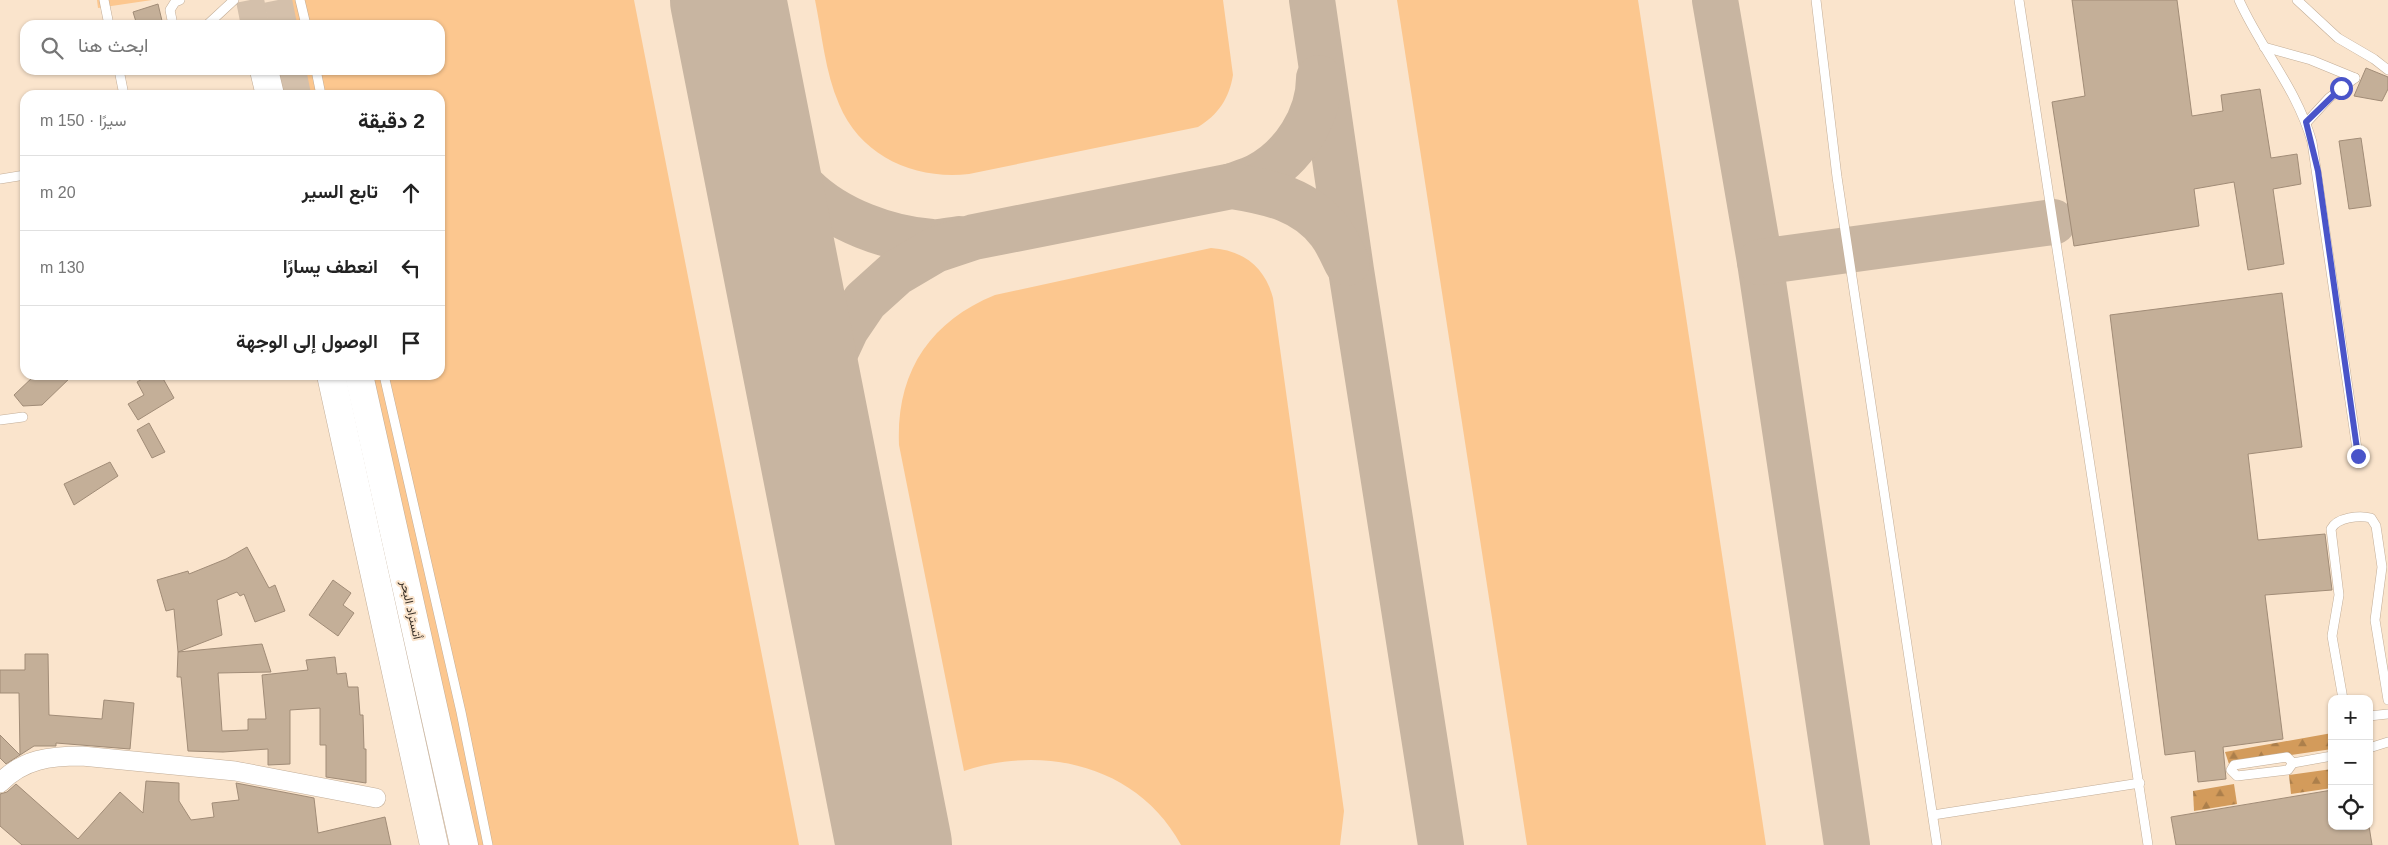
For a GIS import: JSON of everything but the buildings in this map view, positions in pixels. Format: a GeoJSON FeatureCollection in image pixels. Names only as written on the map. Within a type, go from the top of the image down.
{"type":"FeatureCollection","features":[{"type":"Feature","properties":{"kind":"highway"},"geometry":{"type":"LineString","coordinates":[[265,75],[269,90]]}},
{"type":"Feature","properties":{"kind":"highway"},"geometry":{"type":"LineString","coordinates":[[332,380],[434,845]]}},
{"type":"Feature","properties":{"kind":"highway","name":"أتستراد البحر"},"geometry":{"type":"LineString","coordinates":[[360,380],[464,845]]}},
{"type":"Feature","properties":{"kind":"street"},"geometry":{"type":"LineString","coordinates":[[0,783],[9,773],[32,760],[57,756],[82,756],[235,771],[376,798]]}},
{"type":"Feature","properties":{"kind":"lane"},"geometry":{"type":"LineString","coordinates":[[104,0],[108,20]]}},
{"type":"Feature","properties":{"kind":"lane"},"geometry":{"type":"LineString","coordinates":[[172,20],[170,10],[175,2],[180,0]]}},
{"type":"Feature","properties":{"kind":"lane"},"geometry":{"type":"LineString","coordinates":[[212,20],[234,0]]}},
{"type":"Feature","properties":{"kind":"lane"},"geometry":{"type":"LineString","coordinates":[[300,0],[305,20]]}},
{"type":"Feature","properties":{"kind":"lane"},"geometry":{"type":"LineString","coordinates":[[1816,0],[1837,177],[1937,845]]}},
{"type":"Feature","properties":{"kind":"lane"},"geometry":{"type":"LineString","coordinates":[[2019,0],[2148,845]]}},
{"type":"Feature","properties":{"kind":"lane"},"geometry":{"type":"LineString","coordinates":[[2239,0],[2264,47],[2288,83],[2306,122],[2318,171],[2358,456]]}},
{"type":"Feature","properties":{"kind":"lane"},"geometry":{"type":"LineString","coordinates":[[2297,0],[2338,38],[2374,59],[2388,70]]}},
{"type":"Feature","properties":{"kind":"lane"},"geometry":{"type":"LineString","coordinates":[[2264,47],[2310,60],[2355,78],[2329,98],[2306,122]]}},
{"type":"Feature","properties":{"kind":"lane"},"geometry":{"type":"LineString","coordinates":[[120,75],[123,90]]}},
{"type":"Feature","properties":{"kind":"lane"},"geometry":{"type":"LineString","coordinates":[[317,75],[320,90]]}},
{"type":"Feature","properties":{"kind":"lane"},"geometry":{"type":"LineString","coordinates":[[0,178],[20,176]]}},
{"type":"Feature","properties":{"kind":"lane"},"geometry":{"type":"LineString","coordinates":[[385,380],[461,712],[488,845]]}},
{"type":"Feature","properties":{"kind":"lane"},"geometry":{"type":"LineString","coordinates":[[0,420],[23,416]]}},
{"type":"Feature","properties":{"kind":"lane"},"geometry":{"type":"LineString","coordinates":[[2342,695],[2332,636],[2339,595],[2332,529],[2338,521],[2367,517],[2372,518],[2376,526],[2381,559],[2382,575],[2375,620],[2388,700]]}},
{"type":"Feature","properties":{"kind":"lane"},"geometry":{"type":"LineString","coordinates":[[2373,716],[2388,714]]}},
{"type":"Feature","properties":{"kind":"lane"},"geometry":{"type":"LineString","coordinates":[[2373,747],[2388,742]]}},
{"type":"Feature","properties":{"kind":"lane"},"geometry":{"type":"LineString","coordinates":[[2293,763],[2287,757],[2234,765],[2231,770],[2237,776],[2288,770],[2293,763],[2328,757]]}},
{"type":"Feature","properties":{"kind":"lane"},"geometry":{"type":"LineString","coordinates":[[1933,815],[2140,783]]}},
{"type":"Feature","properties":{"kind":"shaded area"},"geometry":{"type":"Polygon","coordinates":[[[97,0],[152,0],[98,8],[97,0]]]}},
{"type":"Feature","properties":{"kind":"shaded area"},"geometry":{"type":"Polygon","coordinates":[[[287,0],[634,0],[799,845],[467,845],[368,380],[445,380],[445,90],[306,90],[303,75],[445,75],[445,20],[291,20],[287,0]]]}},
{"type":"Feature","properties":{"kind":"shaded area"},"geometry":{"type":"Polygon","coordinates":[[[815,0],[1223,0],[1233,75],[1229,92],[1222,106],[1198,127],[969,174],[929,173],[892,161],[876,151],[861,138],[849,122],[839,104],[830,79],[815,0]]]}},
{"type":"Feature","properties":{"kind":"shaded area"},"geometry":{"type":"Polygon","coordinates":[[[1397,0],[1638,0],[1766,845],[1527,845],[1397,0]]]}},
{"type":"Feature","properties":{"kind":"shaded area"},"geometry":{"type":"Polygon","coordinates":[[[1211,248],[1233,252],[1251,262],[1264,277],[1273,298],[1344,811],[1340,845],[1181,845],[1163,818],[1140,796],[1115,780],[1087,768],[1057,762],[1026,760],[995,763],[964,771],[899,445],[903,395],[911,373],[921,353],[935,335],[972,306],[995,295],[1211,248]]]}},
{"type":"Feature","properties":{"kind":"green space"},"geometry":{"type":"Polygon","coordinates":[[[2328,734],[2328,750],[2229,764],[2225,752],[2328,734]]]}},
{"type":"Feature","properties":{"kind":"green space"},"geometry":{"type":"Polygon","coordinates":[[[2328,770],[2328,789],[2291,794],[2289,775],[2328,770]]]}},
{"type":"Feature","properties":{"kind":"green space"},"geometry":{"type":"Polygon","coordinates":[[[2234,784],[2237,804],[2194,811],[2193,791],[2234,784]]]}},
{"type":"Feature","properties":{"kind":"taxiway"},"geometry":{"type":"LineString","coordinates":[[1312,0],[1351,270],[1441,845]]}},
{"type":"Feature","properties":{"kind":"taxiway"},"geometry":{"type":"LineString","coordinates":[[1715,0],[1760,262],[1847,845]]}},
{"type":"Feature","properties":{"kind":"taxiway"},"geometry":{"type":"LineString","coordinates":[[1232,186],[1271,168],[1293,147],[1309,121],[1318,93],[1319,78]]}},
{"type":"Feature","properties":{"kind":"taxiway"},"geometry":{"type":"LineString","coordinates":[[748,103],[765,137],[787,169],[804,188],[831,210],[864,226],[898,237],[935,242],[959,239]]}},
{"type":"Feature","properties":{"kind":"taxiway"},"geometry":{"type":"LineString","coordinates":[[826,500],[817,414],[833,357],[846,329],[865,301],[896,273],[935,250],[974,237],[1232,186],[1260,191],[1286,199],[1310,212],[1330,232],[1347,263]]}},
{"type":"Feature","properties":{"kind":"taxiway"},"geometry":{"type":"LineString","coordinates":[[1760,262],[2053,222]]}},
{"type":"Feature","properties":{"kind":"runway"},"geometry":{"type":"LineString","coordinates":[[728,0],[894,845]]}},
{"type":"Feature","properties":{"kind":"tunnel"},"geometry":{"type":"LineString","coordinates":[[250,0],[254,20]]}},
{"type":"Feature","properties":{"kind":"tunnel"},"geometry":{"type":"LineString","coordinates":[[278,0],[282,20]]}},
{"type":"Feature","properties":{"kind":"tunnel"},"geometry":{"type":"LineString","coordinates":[[293,75],[296,90]]}},
{"type":"Feature","properties":{"kind":"route"},"geometry":{"type":"LineString","coordinates":[[2341,88],[2306,122],[2318,171],[2358,456]]}}]}
